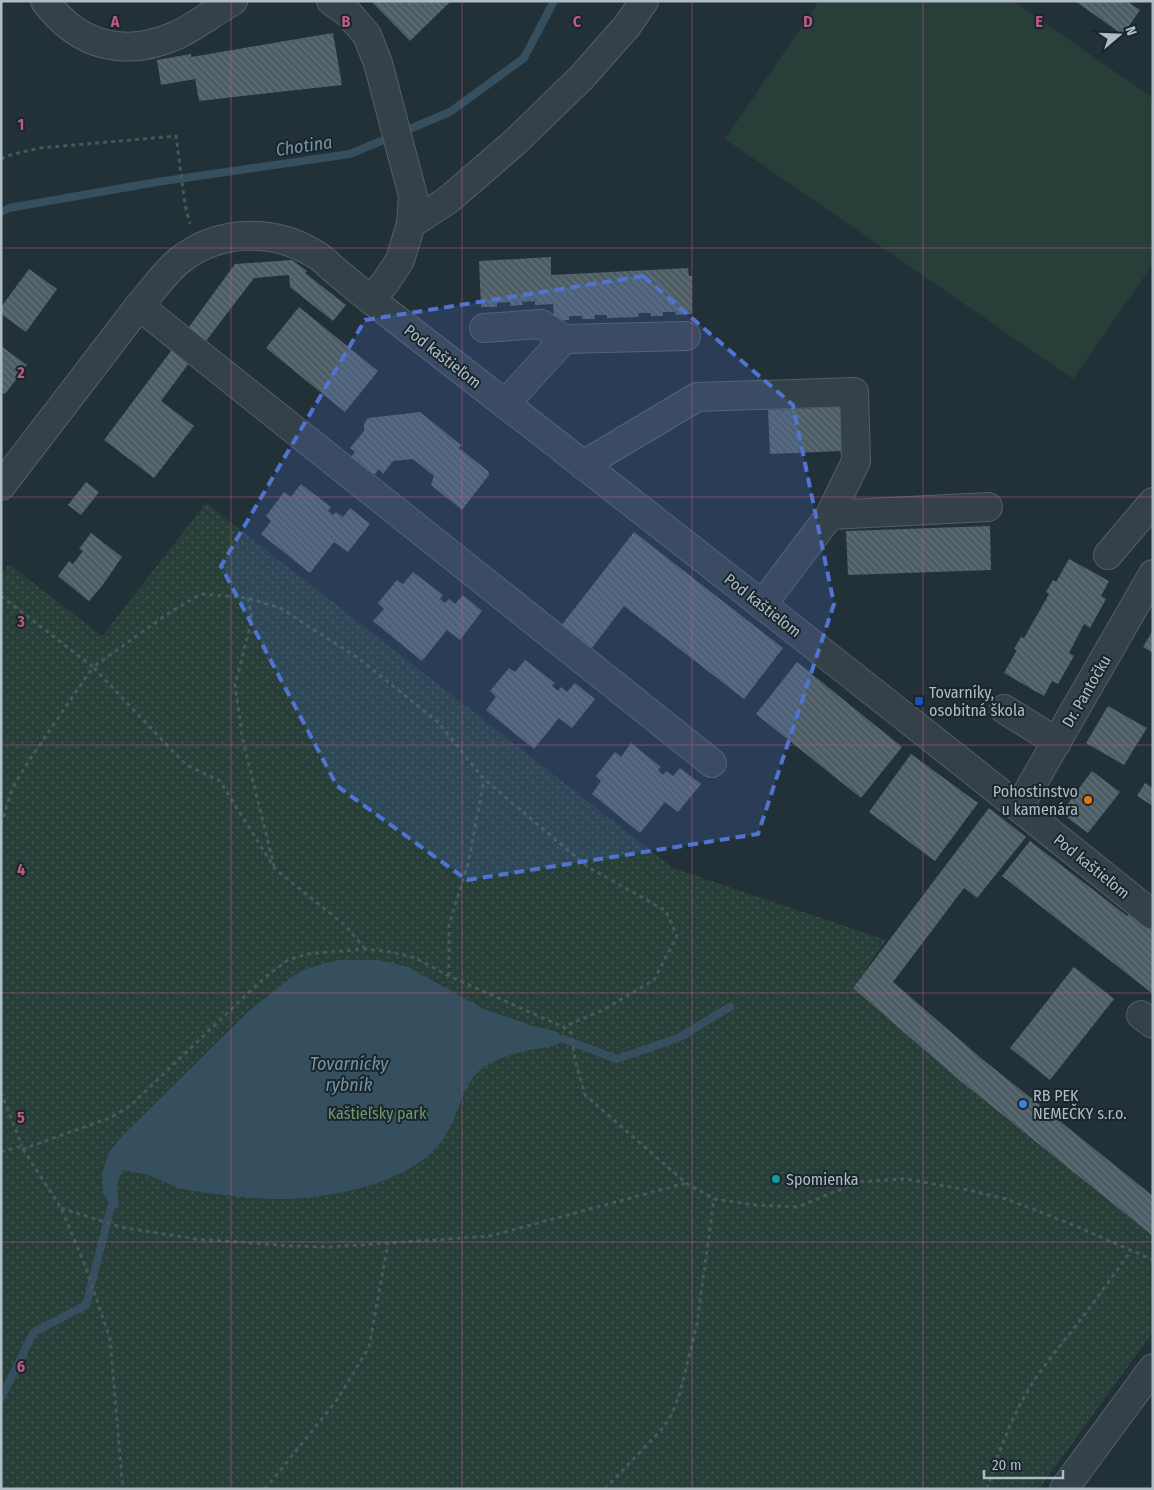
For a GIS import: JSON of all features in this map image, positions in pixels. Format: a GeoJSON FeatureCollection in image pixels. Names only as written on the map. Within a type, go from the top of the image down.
{"type":"FeatureCollection","features":[{"type":"Feature","properties":{"kind":"street"},"geometry":{"type":"LineString","coordinates":[[45,1],[66,25],[86,37],[108,45],[130,47],[154,44],[179,34],[233,1]]}},
{"type":"Feature","properties":{"kind":"street"},"geometry":{"type":"LineString","coordinates":[[331,1],[348,13],[367,35],[378,63],[413,196],[412,224],[400,260],[385,283],[370,299]]}},
{"type":"Feature","properties":{"kind":"street"},"geometry":{"type":"LineString","coordinates":[[412,224],[448,200],[515,142],[582,77],[628,26],[644,1]]}},
{"type":"Feature","properties":{"kind":"street","name":"Pod kaštieľom"},"geometry":{"type":"LineString","coordinates":[[1,486],[139,306],[160,280],[180,260],[200,247],[221,239],[243,235],[270,236],[294,242],[315,253],[370,299],[1019,807],[1153,915]]}},
{"type":"Feature","properties":{"kind":"street"},"geometry":{"type":"LineString","coordinates":[[139,306],[712,763]]}},
{"type":"Feature","properties":{"kind":"street"},"geometry":{"type":"LineString","coordinates":[[484,328],[541,324],[564,339],[686,336]]}},
{"type":"Feature","properties":{"kind":"street"},"geometry":{"type":"LineString","coordinates":[[505,404],[564,339]]}},
{"type":"Feature","properties":{"kind":"street"},"geometry":{"type":"LineString","coordinates":[[583,465],[697,397],[854,392],[856,461],[830,515],[762,605]]}},
{"type":"Feature","properties":{"kind":"street"},"geometry":{"type":"LineString","coordinates":[[1108,555],[1153,502]]}},
{"type":"Feature","properties":{"kind":"street"},"geometry":{"type":"LineString","coordinates":[[830,515],[988,507]]}},
{"type":"Feature","properties":{"kind":"street","name":"Dr. Pantočku"},"geometry":{"type":"LineString","coordinates":[[1019,807],[1153,574]]}},
{"type":"Feature","properties":{"kind":"street"},"geometry":{"type":"LineString","coordinates":[[1004,709],[1057,742]]}},
{"type":"Feature","properties":{"kind":"street"},"geometry":{"type":"LineString","coordinates":[[1064,1489],[1153,1368]]}},
{"type":"Feature","properties":{"kind":"path"},"geometry":{"type":"LineString","coordinates":[[1,159],[13,154],[40,148],[176,136],[185,205]]}},
{"type":"Feature","properties":{"kind":"path"},"geometry":{"type":"LineString","coordinates":[[1,825],[12,789],[28,762],[93,667],[169,613],[201,594],[248,598],[280,608],[358,658],[438,722],[484,779],[588,867],[666,911],[677,936],[654,980],[603,1010],[563,1027]]}},
{"type":"Feature","properties":{"kind":"path"},"geometry":{"type":"LineString","coordinates":[[1,596],[93,667],[186,764],[220,781],[275,869],[346,926],[365,949]]}},
{"type":"Feature","properties":{"kind":"path"},"geometry":{"type":"LineString","coordinates":[[248,598],[252,619],[235,685],[243,740],[275,869]]}},
{"type":"Feature","properties":{"kind":"path"},"geometry":{"type":"LineString","coordinates":[[449,976],[449,925],[468,864],[484,779]]}},
{"type":"Feature","properties":{"kind":"path"},"geometry":{"type":"LineString","coordinates":[[1,1152],[22,1147],[112,1117],[131,1105],[264,978],[288,960],[308,954],[365,949],[391,952],[415,958],[449,976],[563,1027],[572,1034],[575,1060],[585,1095],[686,1183],[714,1199],[755,1206],[798,1207],[858,1182],[906,1179],[1006,1199],[1069,1223],[1153,1260]]}},
{"type":"Feature","properties":{"kind":"path"},"geometry":{"type":"LineString","coordinates":[[1,1092],[22,1147],[62,1208],[85,1265],[110,1339],[123,1489]]}},
{"type":"Feature","properties":{"kind":"path"},"geometry":{"type":"LineString","coordinates":[[62,1208],[120,1227],[194,1239],[331,1247],[490,1236],[686,1183]]}},
{"type":"Feature","properties":{"kind":"path"},"geometry":{"type":"LineString","coordinates":[[605,1489],[661,1430],[671,1416],[680,1393],[697,1324],[714,1199]]}},
{"type":"Feature","properties":{"kind":"path"},"geometry":{"type":"LineString","coordinates":[[265,1489],[337,1400],[369,1346],[388,1243]]}},
{"type":"Feature","properties":{"kind":"path"},"geometry":{"type":"LineString","coordinates":[[987,1489],[1012,1421],[1030,1388],[1054,1352],[1131,1251]]}},
{"type":"Feature","properties":{"kind":"highlighted area"},"geometry":{"type":"Polygon","coordinates":[[[643,276],[793,405],[834,604],[758,834],[467,880],[337,786],[221,566],[365,320],[643,276]]]}},
{"type":"Feature","properties":{"kind":"green space"},"geometry":{"type":"Polygon","coordinates":[[[819,1],[1013,1],[1153,98],[1153,264],[1073,379],[725,139],[819,1]]]}},
{"type":"Feature","properties":{"kind":"green space","name":"Kaštieľsky park"},"geometry":{"type":"Polygon","coordinates":[[[206,503],[673,868],[886,940],[853,988],[958,1079],[1153,1236],[1153,1332],[1039,1489],[1,1489],[1,575],[9,564],[102,636],[206,503]]]}},
{"type":"Feature","properties":{"kind":"water","name":"Tovarnícky rybník"},"geometry":{"type":"Polygon","coordinates":[[[338,960],[379,960],[408,967],[484,1009],[530,1025],[558,1032],[563,1039],[556,1045],[512,1055],[497,1060],[483,1068],[471,1080],[450,1128],[438,1146],[423,1160],[383,1181],[361,1188],[315,1197],[273,1199],[228,1196],[183,1189],[151,1176],[122,1170],[117,1185],[119,1208],[111,1207],[103,1193],[102,1174],[109,1152],[123,1135],[251,1009],[305,969],[338,960]]]}},
{"type":"Feature","properties":{"kind":"building"},"geometry":{"type":"Polygon","coordinates":[[[371,1],[451,1],[410,41],[371,1]]]}},
{"type":"Feature","properties":{"kind":"building"},"geometry":{"type":"Polygon","coordinates":[[[1075,1],[1127,1],[1140,10],[1123,35],[1075,1]]]}},
{"type":"Feature","properties":{"kind":"building"},"geometry":{"type":"Polygon","coordinates":[[[333,33],[342,85],[199,101],[195,79],[161,85],[157,60],[191,54],[191,57],[333,33]]]}},
{"type":"Feature","properties":{"kind":"building"},"geometry":{"type":"Polygon","coordinates":[[[551,257],[551,275],[688,268],[689,276],[692,276],[692,314],[676,315],[675,312],[663,312],[663,316],[651,316],[651,313],[639,313],[638,317],[607,318],[607,315],[594,315],[595,319],[569,316],[569,320],[554,321],[553,304],[535,305],[535,301],[522,302],[523,305],[510,306],[510,302],[497,303],[497,307],[481,307],[479,261],[551,257]]]}},
{"type":"Feature","properties":{"kind":"building"},"geometry":{"type":"Polygon","coordinates":[[[292,260],[307,271],[305,273],[346,305],[333,321],[290,287],[289,275],[254,278],[203,345],[186,331],[235,264],[292,260]]]}},
{"type":"Feature","properties":{"kind":"building"},"geometry":{"type":"Polygon","coordinates":[[[29,269],[57,289],[26,332],[1,314],[1,307],[29,269]]]}},
{"type":"Feature","properties":{"kind":"building"},"geometry":{"type":"Polygon","coordinates":[[[299,307],[378,371],[345,412],[266,348],[299,307]]]}},
{"type":"Feature","properties":{"kind":"building"},"geometry":{"type":"Polygon","coordinates":[[[1,346],[27,365],[5,394],[1,392],[1,346]]]}},
{"type":"Feature","properties":{"kind":"building"},"geometry":{"type":"Polygon","coordinates":[[[174,347],[192,359],[161,401],[194,426],[154,478],[104,440],[174,347]]]}},
{"type":"Feature","properties":{"kind":"building"},"geometry":{"type":"Polygon","coordinates":[[[841,407],[842,451],[770,454],[768,410],[841,407]]]}},
{"type":"Feature","properties":{"kind":"building"},"geometry":{"type":"Polygon","coordinates":[[[420,412],[461,445],[459,448],[488,471],[489,475],[462,510],[431,485],[434,476],[413,459],[393,461],[383,474],[379,469],[374,475],[368,476],[352,463],[351,457],[355,452],[350,448],[364,431],[364,424],[368,418],[420,412]]]}},
{"type":"Feature","properties":{"kind":"building"},"geometry":{"type":"Polygon","coordinates":[[[86,482],[99,492],[81,515],[68,505],[86,482]]]}},
{"type":"Feature","properties":{"kind":"building"},"geometry":{"type":"Polygon","coordinates":[[[301,484],[331,507],[328,511],[333,515],[336,512],[343,517],[350,508],[370,524],[348,552],[334,542],[310,573],[261,534],[271,521],[266,516],[284,492],[291,497],[301,484]]]}},
{"type":"Feature","properties":{"kind":"building"},"geometry":{"type":"Polygon","coordinates":[[[990,526],[991,570],[848,575],[846,531],[990,526]]]}},
{"type":"Feature","properties":{"kind":"building"},"geometry":{"type":"Polygon","coordinates":[[[634,532],[783,648],[744,699],[624,606],[591,649],[561,626],[634,532]]]}},
{"type":"Feature","properties":{"kind":"building"},"geometry":{"type":"Polygon","coordinates":[[[91,533],[122,557],[89,601],[58,576],[69,561],[73,564],[83,551],[79,549],[91,533]]]}},
{"type":"Feature","properties":{"kind":"building"},"geometry":{"type":"Polygon","coordinates":[[[1069,559],[1109,581],[1101,596],[1106,599],[1090,628],[1084,624],[1069,653],[1074,656],[1058,684],[1052,681],[1044,696],[1004,673],[1017,650],[1014,649],[1021,637],[1024,638],[1049,594],[1046,592],[1053,580],[1056,582],[1069,559]]]}},
{"type":"Feature","properties":{"kind":"building"},"geometry":{"type":"Polygon","coordinates":[[[413,572],[443,595],[440,599],[445,603],[449,599],[455,604],[463,595],[482,611],[460,640],[447,630],[422,661],[373,621],[384,609],[378,603],[397,580],[403,584],[413,572]]]}},
{"type":"Feature","properties":{"kind":"building"},"geometry":{"type":"Polygon","coordinates":[[[1153,630],[1153,653],[1143,647],[1153,630]]]}},
{"type":"Feature","properties":{"kind":"building"},"geometry":{"type":"Polygon","coordinates":[[[525,660],[555,683],[552,686],[558,691],[561,687],[567,692],[575,683],[595,699],[572,728],[559,718],[534,749],[486,710],[496,697],[490,691],[509,668],[515,672],[525,660]]]}},
{"type":"Feature","properties":{"kind":"building"},"geometry":{"type":"Polygon","coordinates":[[[797,662],[902,747],[861,798],[756,714],[797,662]]]}},
{"type":"Feature","properties":{"kind":"building"},"geometry":{"type":"Polygon","coordinates":[[[1108,706],[1147,728],[1124,765],[1086,743],[1108,706]]]}},
{"type":"Feature","properties":{"kind":"building"},"geometry":{"type":"Polygon","coordinates":[[[631,743],[661,767],[658,770],[663,775],[666,771],[673,776],[680,768],[701,784],[678,812],[665,802],[640,833],[592,794],[601,781],[596,776],[615,752],[621,757],[631,743]]]}},
{"type":"Feature","properties":{"kind":"building"},"geometry":{"type":"Polygon","coordinates":[[[911,754],[978,803],[935,861],[869,812],[911,754]]]}},
{"type":"Feature","properties":{"kind":"building"},"geometry":{"type":"Polygon","coordinates":[[[1092,771],[1120,792],[1088,833],[1061,813],[1092,771]]]}},
{"type":"Feature","properties":{"kind":"building"},"geometry":{"type":"Polygon","coordinates":[[[1145,783],[1153,788],[1153,806],[1137,796],[1145,783]]]}},
{"type":"Feature","properties":{"kind":"building"},"geometry":{"type":"Polygon","coordinates":[[[989,808],[1026,837],[977,898],[964,888],[893,982],[981,1058],[1153,1196],[1153,1236],[958,1079],[853,988],[989,808]]]}},
{"type":"Feature","properties":{"kind":"building"},"geometry":{"type":"Polygon","coordinates":[[[1030,841],[1127,916],[1130,913],[1153,931],[1153,994],[1002,876],[1030,841]]]}},
{"type":"Feature","properties":{"kind":"building"},"geometry":{"type":"Polygon","coordinates":[[[1074,967],[1114,999],[1050,1080],[1010,1048],[1074,967]]]}},
{"type":"Feature","properties":{"kind":"waterway","name":"Chotina"},"geometry":{"type":"LineString","coordinates":[[1,212],[9,208],[157,182],[350,154],[450,112],[524,58],[554,1]]}},
{"type":"Feature","properties":{"kind":"waterway"},"geometry":{"type":"LineString","coordinates":[[563,1039],[617,1059],[678,1038],[730,1007]]}},
{"type":"Feature","properties":{"kind":"waterway"},"geometry":{"type":"LineString","coordinates":[[1,1398],[34,1332],[86,1305],[111,1207]]}},
{"type":"Feature","properties":{"kind":"place","name":"Tovarníky, osobitná škola"},"geometry":{"type":"Point","coordinates":[919,701]}},
{"type":"Feature","properties":{"kind":"place","name":"Pohostinstvo u kamenára"},"geometry":{"type":"Point","coordinates":[1088,800]}},
{"type":"Feature","properties":{"kind":"place","name":"RB PEK NEMEČKY s.r.o."},"geometry":{"type":"Point","coordinates":[1023,1104]}},
{"type":"Feature","properties":{"kind":"place","name":"Spomienka"},"geometry":{"type":"Point","coordinates":[776,1179]}}]}
